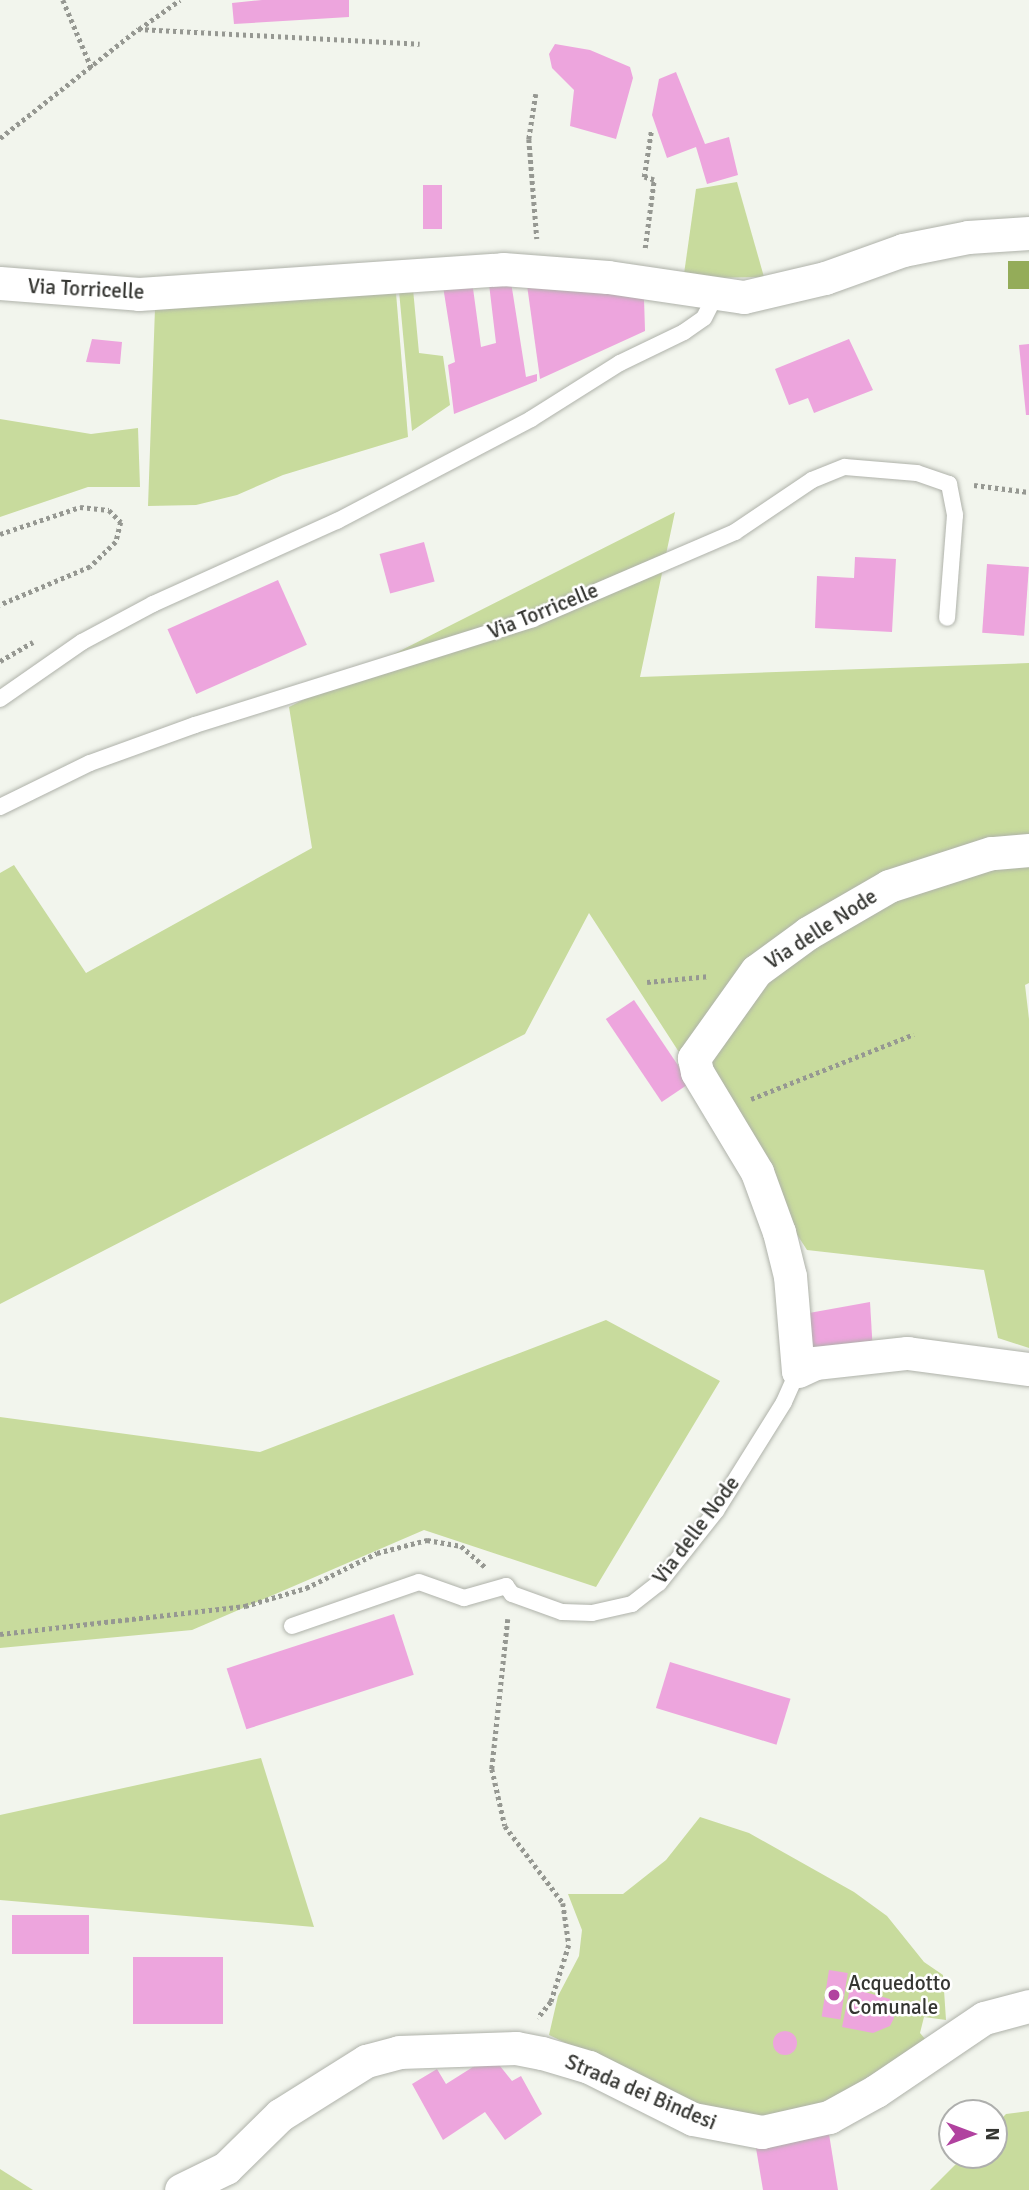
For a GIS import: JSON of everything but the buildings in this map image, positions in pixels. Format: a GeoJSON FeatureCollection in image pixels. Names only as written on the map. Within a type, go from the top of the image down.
{"type":"FeatureCollection","features":[{"type":"Feature","properties":{"kind":"street","name":"Via Torricelle"},"geometry":{"type":"LineString","coordinates":[[0,283],[139,294],[444,271],[539,271],[715,296],[770,294],[892,253],[954,239],[1029,233]]}},
{"type":"Feature","properties":{"kind":"street","name":"Via delle Node"},"geometry":{"type":"LineString","coordinates":[[798,1371],[790,1276],[779,1233],[757,1172],[697,1072],[694,1058],[756,971],[889,886],[991,853],[1029,850]]}},
{"type":"Feature","properties":{"kind":"street"},"geometry":{"type":"LineString","coordinates":[[798,1371],[815,1363],[906,1353],[1029,1370]]}},
{"type":"Feature","properties":{"kind":"street","name":"Strada dei Bindesi"},"geometry":{"type":"LineString","coordinates":[[181,2190],[226,2168],[280,2115],[366,2061],[422,2050],[516,2048],[589,2067],[693,2119],[762,2132],[829,2117],[876,2091],[984,2018],[1029,2006]]}},
{"type":"Feature","properties":{"kind":"lane"},"geometry":{"type":"LineString","coordinates":[[0,699],[82,642],[153,604],[337,521],[539,415],[620,363],[684,332],[704,318],[715,296]]}},
{"type":"Feature","properties":{"kind":"lane","name":"Via Torricelle"},"geometry":{"type":"LineString","coordinates":[[0,807],[90,763],[195,725],[533,619],[735,532],[827,471],[845,467],[917,473],[949,484]]}},
{"type":"Feature","properties":{"kind":"lane"},"geometry":{"type":"LineString","coordinates":[[947,618],[954,515],[949,484]]}},
{"type":"Feature","properties":{"kind":"lane","name":"Via delle Node"},"geometry":{"type":"LineString","coordinates":[[509,1590],[562,1612],[592,1613],[632,1604],[659,1583],[716,1511],[784,1402],[798,1371]]}},
{"type":"Feature","properties":{"kind":"lane"},"geometry":{"type":"LineString","coordinates":[[292,1626],[419,1582],[464,1598],[509,1590]]}},
{"type":"Feature","properties":{"kind":"path"},"geometry":{"type":"LineString","coordinates":[[63,0],[92,69]]}},
{"type":"Feature","properties":{"kind":"path"},"geometry":{"type":"LineString","coordinates":[[0,138],[92,69],[138,29],[180,0]]}},
{"type":"Feature","properties":{"kind":"path"},"geometry":{"type":"LineString","coordinates":[[138,29],[420,44]]}},
{"type":"Feature","properties":{"kind":"path"},"geometry":{"type":"LineString","coordinates":[[537,93],[529,139],[539,271]]}},
{"type":"Feature","properties":{"kind":"path"},"geometry":{"type":"LineString","coordinates":[[641,284],[654,180],[644,177],[651,132]]}},
{"type":"Feature","properties":{"kind":"path"},"geometry":{"type":"LineString","coordinates":[[949,484],[1029,492]]}},
{"type":"Feature","properties":{"kind":"path"},"geometry":{"type":"LineString","coordinates":[[0,534],[80,507],[109,510],[121,522],[116,542],[90,567],[0,604]]}},
{"type":"Feature","properties":{"kind":"path"},"geometry":{"type":"LineString","coordinates":[[647,982],[756,971]]}},
{"type":"Feature","properties":{"kind":"path"},"geometry":{"type":"LineString","coordinates":[[722,1113],[915,1034]]}},
{"type":"Feature","properties":{"kind":"path"},"geometry":{"type":"LineString","coordinates":[[0,1634],[245,1606],[306,1588],[377,1553],[427,1541],[461,1546],[509,1590],[492,1769],[505,1826],[563,1903],[569,1945],[551,2002],[516,2048]]}},
{"type":"Feature","properties":{"kind":"shaded area"},"geometry":{"type":"Polygon","coordinates":[[[737,182],[764,277],[705,278],[684,274],[696,189],[737,182]]]}},
{"type":"Feature","properties":{"kind":"shaded area"},"geometry":{"type":"Polygon","coordinates":[[[1008,261],[1029,261],[1029,289],[1008,289],[1008,261]]]}},
{"type":"Feature","properties":{"kind":"shaded area"},"geometry":{"type":"Polygon","coordinates":[[[413,289],[419,353],[443,356],[450,405],[412,431],[399,291],[413,289]]]}},
{"type":"Feature","properties":{"kind":"shaded area"},"geometry":{"type":"Polygon","coordinates":[[[396,293],[408,437],[283,475],[237,495],[196,505],[148,506],[155,308],[396,293]]]}},
{"type":"Feature","properties":{"kind":"shaded area"},"geometry":{"type":"Polygon","coordinates":[[[0,419],[91,434],[138,428],[140,487],[88,487],[0,517],[0,419]]]}},
{"type":"Feature","properties":{"kind":"shaded area"},"geometry":{"type":"Polygon","coordinates":[[[675,512],[640,677],[1029,663],[1029,983],[1025,985],[1029,1019],[1029,1348],[998,1338],[984,1270],[807,1250],[589,913],[525,1034],[0,1304],[0,873],[14,865],[86,973],[312,848],[289,707],[675,512]]]}},
{"type":"Feature","properties":{"kind":"shaded area"},"geometry":{"type":"Polygon","coordinates":[[[606,1320],[720,1381],[596,1587],[424,1530],[192,1630],[0,1648],[0,1417],[260,1452],[606,1320]]]}},
{"type":"Feature","properties":{"kind":"shaded area"},"geometry":{"type":"Polygon","coordinates":[[[261,1758],[314,1927],[0,1900],[0,1815],[261,1758]]]}},
{"type":"Feature","properties":{"kind":"shaded area"},"geometry":{"type":"Polygon","coordinates":[[[700,1817],[749,1833],[854,1892],[887,1916],[924,1962],[943,1975],[946,2020],[924,2017],[920,2033],[926,2040],[815,2111],[772,2118],[699,2107],[549,2035],[558,1996],[579,1956],[582,1930],[568,1894],[623,1894],[666,1860],[700,1817]]]}},
{"type":"Feature","properties":{"kind":"shaded area"},"geometry":{"type":"Polygon","coordinates":[[[1029,2111],[1029,2190],[930,2190],[951,2169],[1008,2169],[1008,2114],[1029,2111]]]}},
{"type":"Feature","properties":{"kind":"shaded area"},"geometry":{"type":"Polygon","coordinates":[[[0,2169],[33,2190],[0,2190],[0,2169]]]}},
{"type":"Feature","properties":{"kind":"place","name":"Acquedotto Comunale"},"geometry":{"type":"Point","coordinates":[834,1995]}}]}
